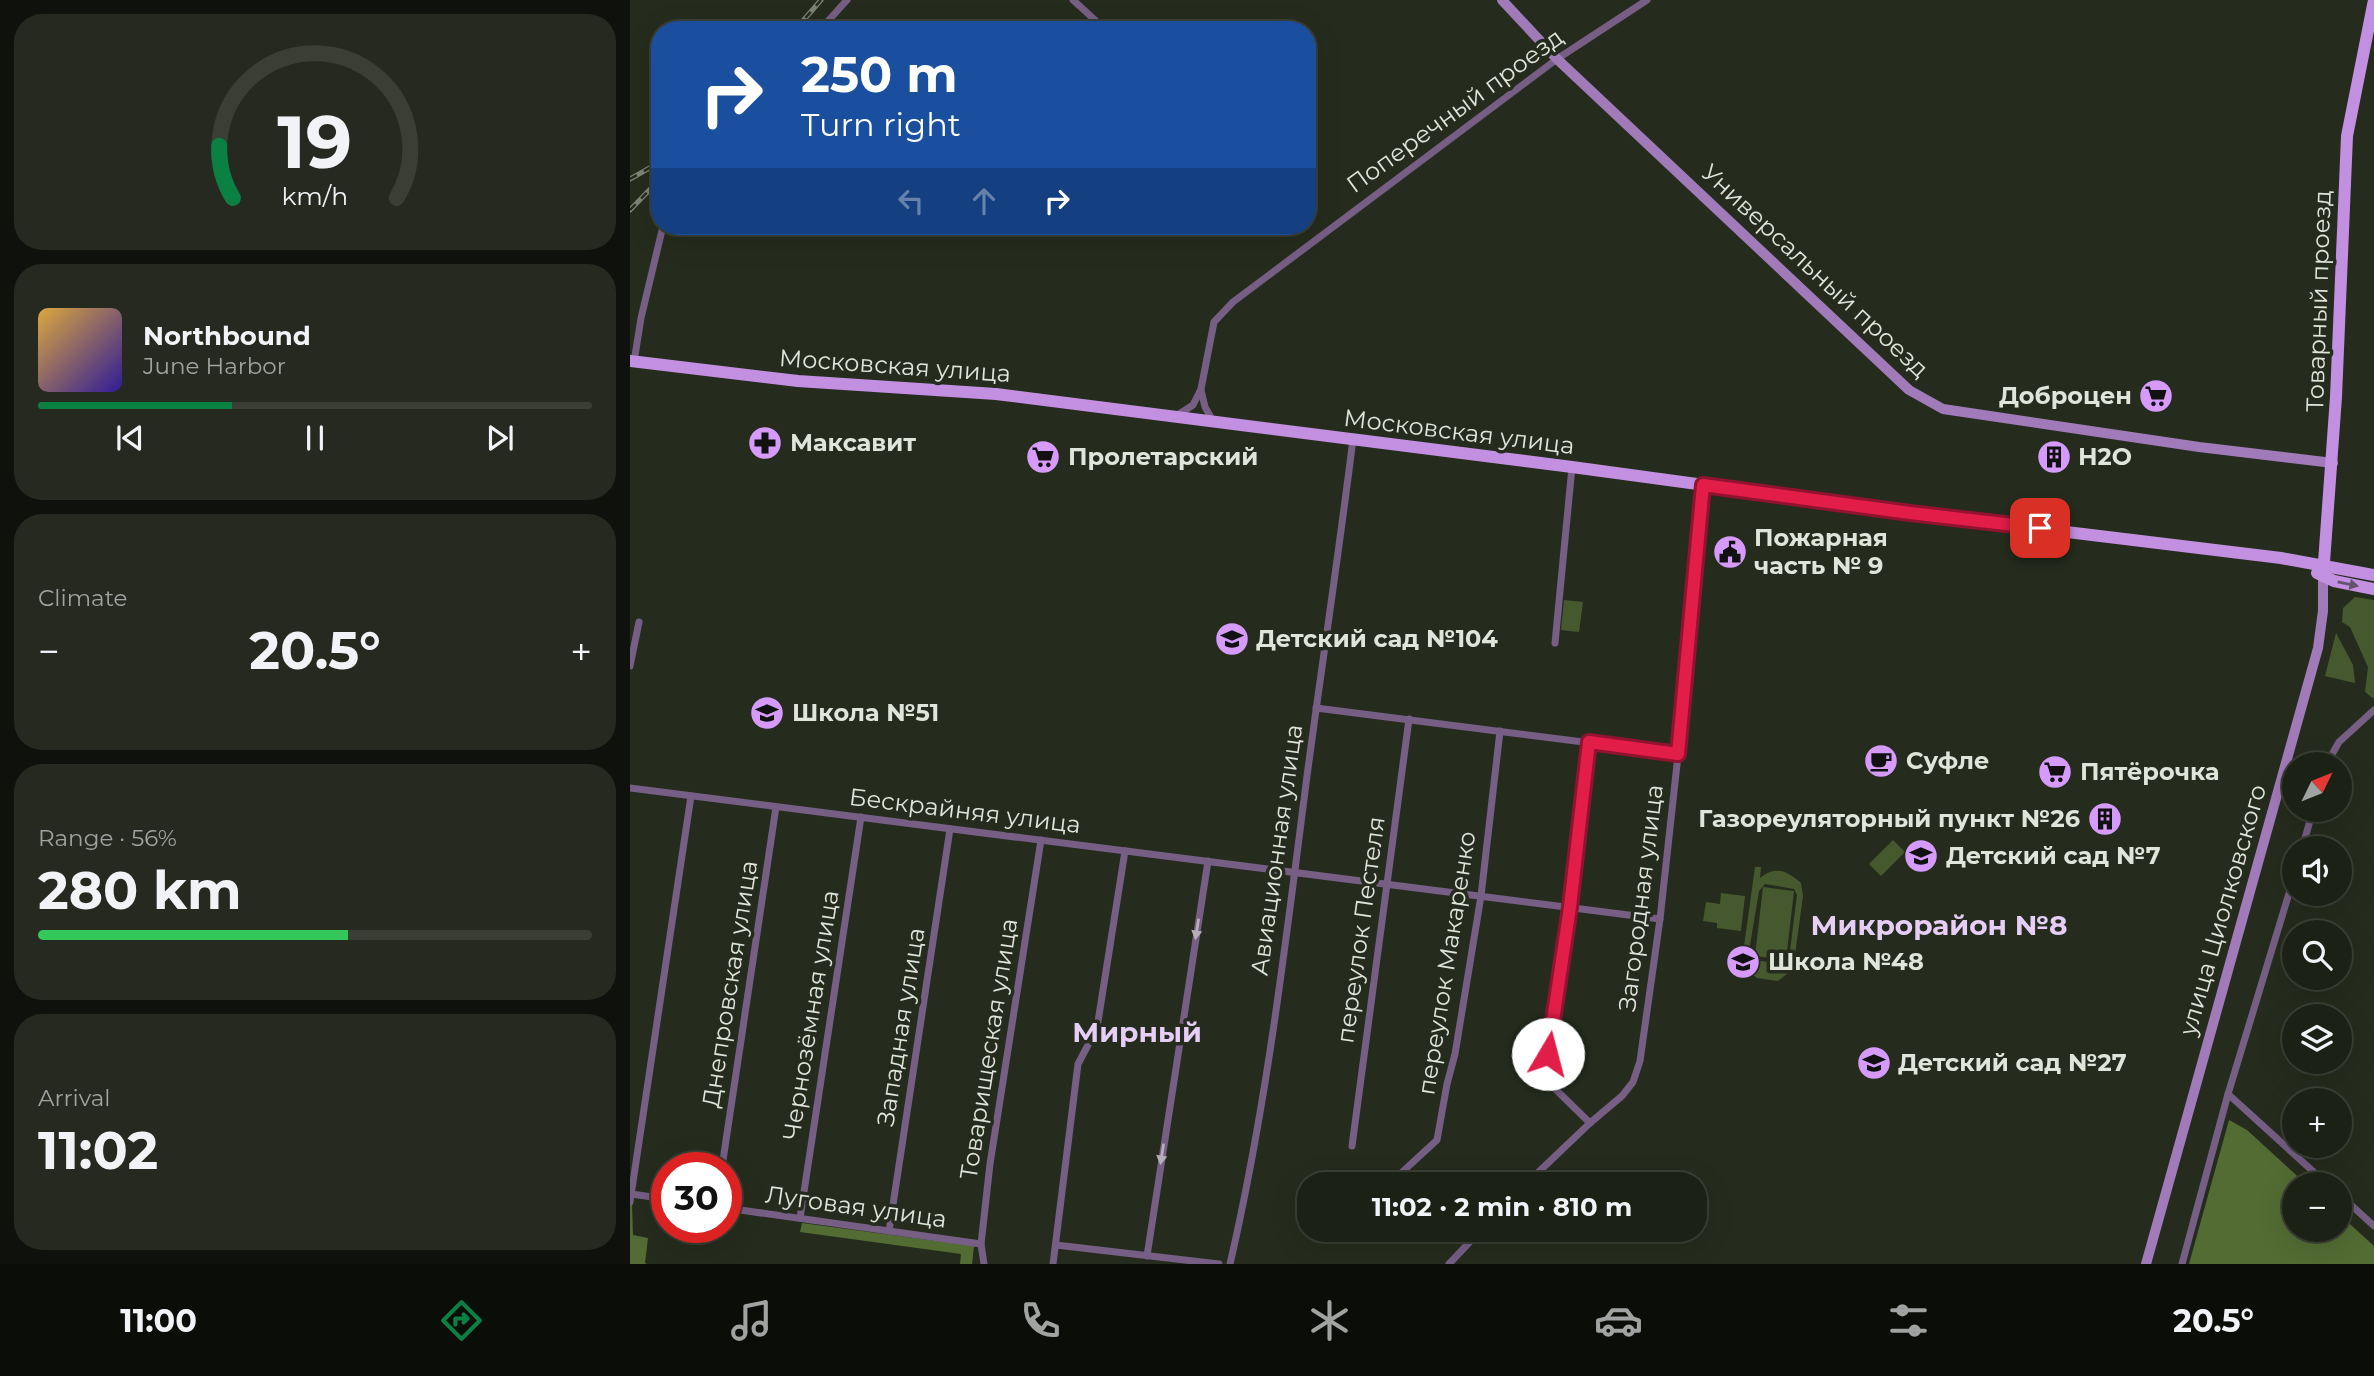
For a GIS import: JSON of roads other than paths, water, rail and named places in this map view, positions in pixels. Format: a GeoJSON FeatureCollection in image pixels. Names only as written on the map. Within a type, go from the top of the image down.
{"type":"FeatureCollection","features":[{"type":"Feature","properties":{"kind":"main road","name":"Товарный проезд"},"geometry":{"type":"LineString","coordinates":[[2323,570],[2333,463],[2347,136],[2374,0]]}},
{"type":"Feature","properties":{"kind":"main road","name":"Московская улица"},"geometry":{"type":"LineString","coordinates":[[632,361],[798,381],[980,392],[1910,513],[2281,558],[2323,570]]}},
{"type":"Feature","properties":{"kind":"main road"},"geometry":{"type":"LineString","coordinates":[[2323,570],[2374,575]]}},
{"type":"Feature","properties":{"kind":"main road"},"geometry":{"type":"LineString","coordinates":[[2323,570],[2334,581],[2374,589]]}},
{"type":"Feature","properties":{"kind":"street"},"geometry":{"type":"LineString","coordinates":[[828,21],[847,0]]}},
{"type":"Feature","properties":{"kind":"street"},"geometry":{"type":"LineString","coordinates":[[1073,0],[1096,21]]}},
{"type":"Feature","properties":{"kind":"street","name":"Универсальный проезд"},"geometry":{"type":"LineString","coordinates":[[1502,0],[1557,59],[1909,390],[1932,403],[1943,409],[2199,447],[2333,463]]}},
{"type":"Feature","properties":{"kind":"street","name":"Поперечный проезд"},"geometry":{"type":"LineString","coordinates":[[1175,417],[1193,405],[1200,389],[1214,322],[1233,302],[1557,59],[1647,0]]}},
{"type":"Feature","properties":{"kind":"street"},"geometry":{"type":"LineString","coordinates":[[632,361],[661,235]]}},
{"type":"Feature","properties":{"kind":"street"},"geometry":{"type":"LineString","coordinates":[[1200,389],[1213,422]]}},
{"type":"Feature","properties":{"kind":"street","name":"Авиационная улица"},"geometry":{"type":"LineString","coordinates":[[1230,1264],[1248,1189],[1296,872],[1353,439]]}},
{"type":"Feature","properties":{"kind":"street"},"geometry":{"type":"LineString","coordinates":[[1555,643],[1572,467]]}},
{"type":"Feature","properties":{"kind":"street","name":"Загородная улица"},"geometry":{"type":"LineString","coordinates":[[1538,1172],[1590,1122],[1622,1096],[1633,1082],[1640,1061],[1660,919],[1703,485]]}},
{"type":"Feature","properties":{"kind":"street","name":"улица Циолковского"},"geometry":{"type":"LineString","coordinates":[[2146,1264],[2318,648],[2323,611],[2323,570]]}},
{"type":"Feature","properties":{"kind":"street"},"geometry":{"type":"LineString","coordinates":[[630,666],[639,622]]}},
{"type":"Feature","properties":{"kind":"street"},"geometry":{"type":"LineString","coordinates":[[1316,708],[1678,754]]}},
{"type":"Feature","properties":{"kind":"street"},"geometry":{"type":"LineString","coordinates":[[2334,752],[2339,743],[2374,710]]}},
{"type":"Feature","properties":{"kind":"street","name":"переулок Пестеля"},"geometry":{"type":"LineString","coordinates":[[1352,1146],[1409,719]]}},
{"type":"Feature","properties":{"kind":"street","name":"переулок Макаренко"},"geometry":{"type":"LineString","coordinates":[[1402,1172],[1437,1140],[1455,1054],[1481,896],[1500,730]]}},
{"type":"Feature","properties":{"kind":"street"},"geometry":{"type":"LineString","coordinates":[[1589,742],[1570,907],[1544,1078],[1590,1122]]}},
{"type":"Feature","properties":{"kind":"street","name":"Бескрайняя улица"},"geometry":{"type":"LineString","coordinates":[[630,788],[1660,919]]}},
{"type":"Feature","properties":{"kind":"street"},"geometry":{"type":"LineString","coordinates":[[651,1199],[631,1198],[691,796]]}},
{"type":"Feature","properties":{"kind":"street","name":"Днепровская улица"},"geometry":{"type":"LineString","coordinates":[[724,1152],[776,807]]}},
{"type":"Feature","properties":{"kind":"street","name":"Чернозёмная улица"},"geometry":{"type":"LineString","coordinates":[[800,1218],[861,817]]}},
{"type":"Feature","properties":{"kind":"street","name":"Западная улица"},"geometry":{"type":"LineString","coordinates":[[889,1231],[950,829]]}},
{"type":"Feature","properties":{"kind":"street","name":"Товарищеская улица"},"geometry":{"type":"LineString","coordinates":[[984,1264],[981,1244],[990,1164],[1041,840]]}},
{"type":"Feature","properties":{"kind":"street"},"geometry":{"type":"LineString","coordinates":[[1054,1264],[1078,1064],[1097,1028],[1125,851]]}},
{"type":"Feature","properties":{"kind":"street"},"geometry":{"type":"LineString","coordinates":[[1147,1255],[1208,861]]}},
{"type":"Feature","properties":{"kind":"street"},"geometry":{"type":"LineString","coordinates":[[2182,1264],[2228,1094],[2285,906]]}},
{"type":"Feature","properties":{"kind":"street"},"geometry":{"type":"LineString","coordinates":[[2228,1094],[2314,1172]]}},
{"type":"Feature","properties":{"kind":"street"},"geometry":{"type":"LineString","coordinates":[[2352,1206],[2374,1226]]}},
{"type":"Feature","properties":{"kind":"street","name":"Луговая улица"},"geometry":{"type":"LineString","coordinates":[[742,1210],[981,1244]]}},
{"type":"Feature","properties":{"kind":"street"},"geometry":{"type":"LineString","coordinates":[[1449,1264],[1470,1242]]}},
{"type":"Feature","properties":{"kind":"street"},"geometry":{"type":"LineString","coordinates":[[1056,1245],[1219,1264]]}},
{"type":"Feature","properties":{"kind":"railway"},"geometry":{"type":"LineString","coordinates":[[803,21],[821,0]]}},
{"type":"Feature","properties":{"kind":"railway"},"geometry":{"type":"LineString","coordinates":[[630,179],[651,167]]}},
{"type":"Feature","properties":{"kind":"railway"},"geometry":{"type":"LineString","coordinates":[[630,210],[651,188]]}},
{"type":"Feature","properties":{"kind":"place","name":"Доброцен"},"geometry":{"type":"Point","coordinates":[2156,396]}},
{"type":"Feature","properties":{"kind":"place","name":"Максавит"},"geometry":{"type":"Point","coordinates":[765,443]}},
{"type":"Feature","properties":{"kind":"place","name":"Пролетарский"},"geometry":{"type":"Point","coordinates":[1043,457]}},
{"type":"Feature","properties":{"kind":"place","name":"Н2О"},"geometry":{"type":"Point","coordinates":[2054,457]}},
{"type":"Feature","properties":{"kind":"place","name":"Пожарная часть № 9"},"geometry":{"type":"Point","coordinates":[1730,552]}},
{"type":"Feature","properties":{"kind":"place","name":"Детский сад №104"},"geometry":{"type":"Point","coordinates":[1232,639]}},
{"type":"Feature","properties":{"kind":"place","name":"Школа №51"},"geometry":{"type":"Point","coordinates":[767,713]}},
{"type":"Feature","properties":{"kind":"place","name":"Суфле"},"geometry":{"type":"Point","coordinates":[1881,761]}},
{"type":"Feature","properties":{"kind":"place","name":"Пятёрочка"},"geometry":{"type":"Point","coordinates":[2055,772]}},
{"type":"Feature","properties":{"kind":"place","name":"Газореуляторный пункт №26"},"geometry":{"type":"Point","coordinates":[2105,819]}},
{"type":"Feature","properties":{"kind":"place","name":"Детский сад №7"},"geometry":{"type":"Point","coordinates":[1921,856]}},
{"type":"Feature","properties":{"kind":"place","name":"Школа №48"},"geometry":{"type":"Point","coordinates":[1743,962]}},
{"type":"Feature","properties":{"kind":"place","name":"Детский сад №27"},"geometry":{"type":"Point","coordinates":[1874,1063]}},
{"type":"Feature","properties":{"kind":"district","name":"Микрорайон №8"},"geometry":{"type":"Point","coordinates":[1939,925]}},
{"type":"Feature","properties":{"kind":"district","name":"Мирный"},"geometry":{"type":"Point","coordinates":[1137,1032]}}]}
